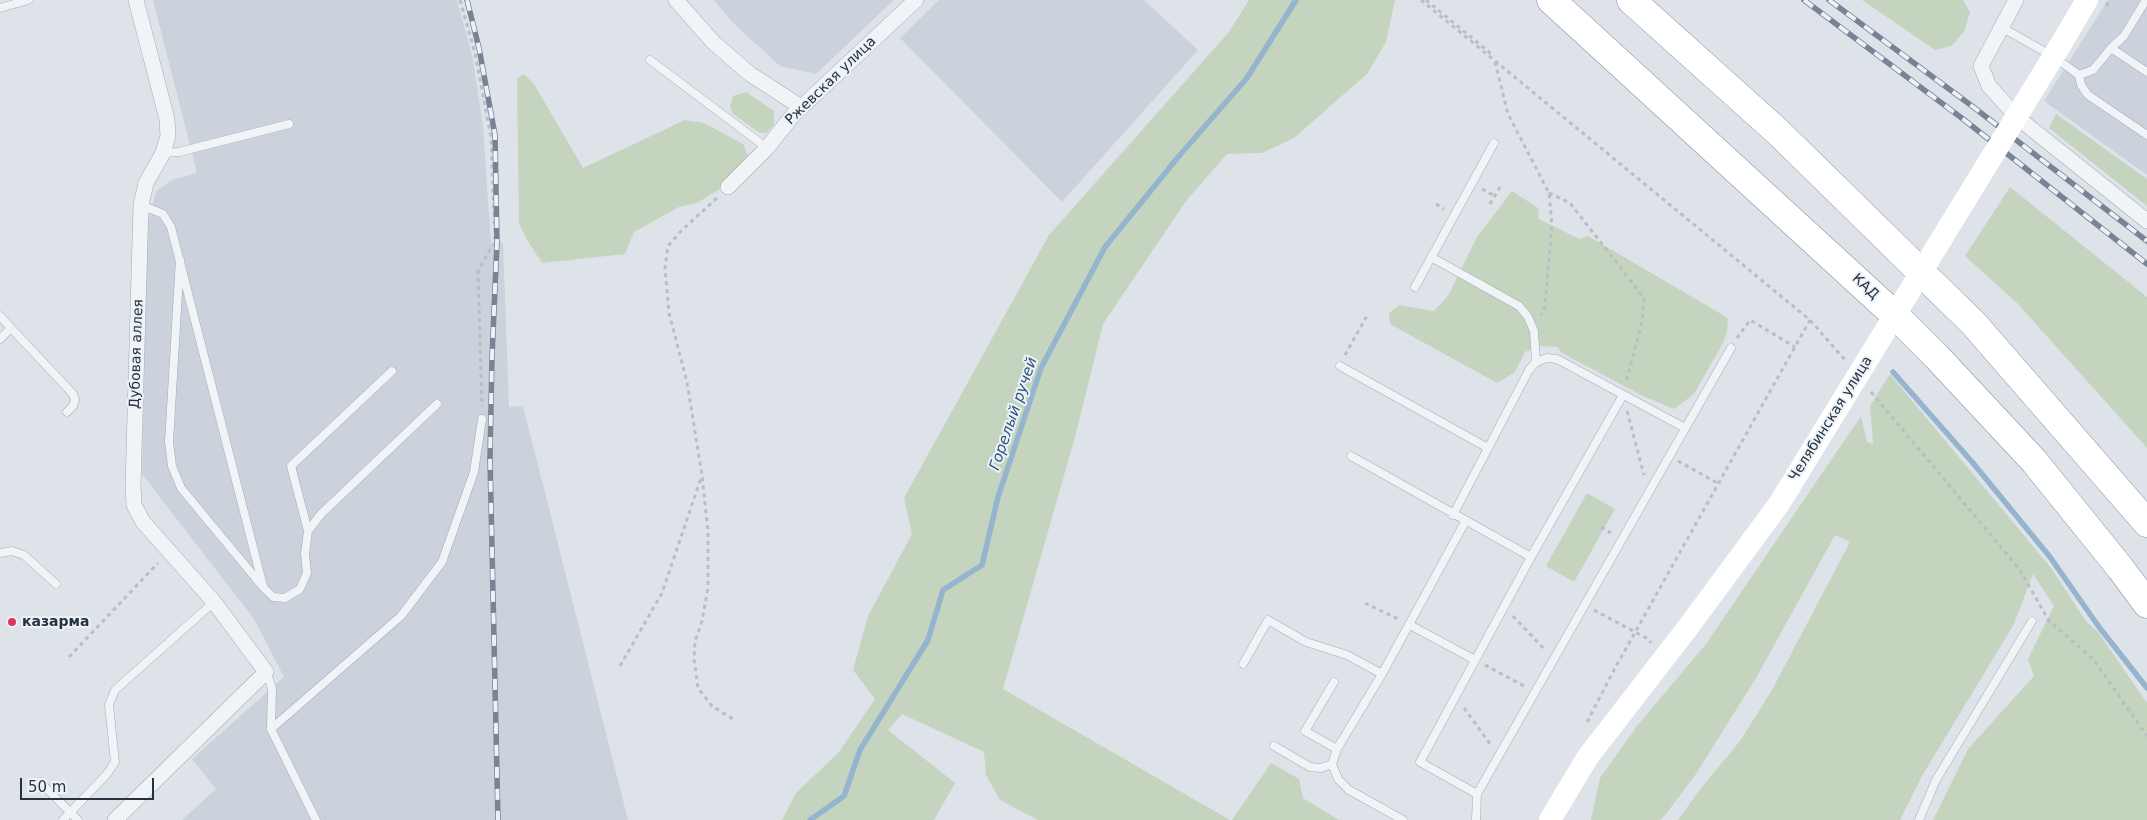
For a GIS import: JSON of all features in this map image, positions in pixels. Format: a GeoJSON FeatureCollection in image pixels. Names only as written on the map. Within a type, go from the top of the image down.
{"type":"FeatureCollection","features":[{"type":"Feature","properties":{"kind":"highway","name":"КАД"},"geometry":{"type":"LineString","coordinates":[[1551,0],[1891,312],[1937,357],[2034,461],[2147,604]]}},
{"type":"Feature","properties":{"kind":"highway"},"geometry":{"type":"LineString","coordinates":[[1631,0],[1778,132],[1974,324],[2147,523]]}},
{"type":"Feature","properties":{"kind":"street","name":"Дубовая аллея"},"geometry":{"type":"LineString","coordinates":[[136,0],[167,119],[168,136],[163,153],[146,183],[141,205],[134,505],[143,522],[214,602],[266,672]]}},
{"type":"Feature","properties":{"kind":"street"},"geometry":{"type":"LineString","coordinates":[[676,0],[714,43],[750,74],[801,107]]}},
{"type":"Feature","properties":{"kind":"street","name":"Ржевская улица"},"geometry":{"type":"LineString","coordinates":[[728,187],[767,148],[801,107],[916,0]]}},
{"type":"Feature","properties":{"kind":"street"},"geometry":{"type":"LineString","coordinates":[[2016,0],[1981,66],[1989,86],[2018,118],[2147,220]]}},
{"type":"Feature","properties":{"kind":"street","name":"Челябинская улица"},"geometry":{"type":"LineString","coordinates":[[1550,820],[1586,758],[1689,626],[1779,504],[2058,51],[2087,0]]}},
{"type":"Feature","properties":{"kind":"street"},"geometry":{"type":"LineString","coordinates":[[115,820],[266,672]]}},
{"type":"Feature","properties":{"kind":"lane"},"geometry":{"type":"LineString","coordinates":[[0,8],[28,0]]}},
{"type":"Feature","properties":{"kind":"lane"},"geometry":{"type":"LineString","coordinates":[[2079,75],[2093,70],[2111,48],[2124,36],[2146,0]]}},
{"type":"Feature","properties":{"kind":"lane"},"geometry":{"type":"LineString","coordinates":[[2001,27],[2058,51],[2079,75],[2080,86],[2088,95],[2147,135]]}},
{"type":"Feature","properties":{"kind":"lane"},"geometry":{"type":"LineString","coordinates":[[2111,48],[2147,72]]}},
{"type":"Feature","properties":{"kind":"lane"},"geometry":{"type":"LineString","coordinates":[[2018,118],[2058,51]]}},
{"type":"Feature","properties":{"kind":"lane"},"geometry":{"type":"LineString","coordinates":[[650,60],[767,148]]}},
{"type":"Feature","properties":{"kind":"lane"},"geometry":{"type":"LineString","coordinates":[[163,153],[179,152],[289,124]]}},
{"type":"Feature","properties":{"kind":"lane"},"geometry":{"type":"LineString","coordinates":[[1415,287],[1494,143]]}},
{"type":"Feature","properties":{"kind":"lane"},"geometry":{"type":"LineString","coordinates":[[141,205],[163,214],[171,228],[263,588]]}},
{"type":"Feature","properties":{"kind":"lane"},"geometry":{"type":"LineString","coordinates":[[1431,258],[1518,306],[1528,317],[1534,331],[1536,362]]}},
{"type":"Feature","properties":{"kind":"lane"},"geometry":{"type":"LineString","coordinates":[[180,260],[169,442],[172,466],[181,488],[263,588],[273,597],[286,598],[300,590],[307,573],[308,531],[292,466],[392,371]]}},
{"type":"Feature","properties":{"kind":"lane"},"geometry":{"type":"LineString","coordinates":[[0,316],[73,394],[75,400],[73,406],[67,412]]}},
{"type":"Feature","properties":{"kind":"lane"},"geometry":{"type":"LineString","coordinates":[[0,339],[11,328]]}},
{"type":"Feature","properties":{"kind":"lane"},"geometry":{"type":"LineString","coordinates":[[1476,820],[1477,794],[1731,348]]}},
{"type":"Feature","properties":{"kind":"lane"},"geometry":{"type":"LineString","coordinates":[[1453,515],[1529,370],[1536,362],[1547,358],[1557,359],[1685,428]]}},
{"type":"Feature","properties":{"kind":"lane"},"geometry":{"type":"LineString","coordinates":[[1340,366],[1488,448]]}},
{"type":"Feature","properties":{"kind":"lane"},"geometry":{"type":"LineString","coordinates":[[1477,794],[1420,762],[1504,606],[1623,395]]}},
{"type":"Feature","properties":{"kind":"lane"},"geometry":{"type":"LineString","coordinates":[[308,531],[321,514],[437,404]]}},
{"type":"Feature","properties":{"kind":"lane"},"geometry":{"type":"LineString","coordinates":[[271,729],[401,616],[442,562],[474,472],[482,418]]}},
{"type":"Feature","properties":{"kind":"lane"},"geometry":{"type":"LineString","coordinates":[[1351,456],[1531,558]]}},
{"type":"Feature","properties":{"kind":"lane"},"geometry":{"type":"LineString","coordinates":[[1403,820],[1349,790],[1338,779],[1332,764],[1337,749],[1410,625],[1465,522]]}},
{"type":"Feature","properties":{"kind":"lane"},"geometry":{"type":"LineString","coordinates":[[0,552],[12,551],[24,555],[56,584]]}},
{"type":"Feature","properties":{"kind":"lane"},"geometry":{"type":"LineString","coordinates":[[63,820],[107,774],[115,762],[109,705],[115,690],[214,602]]}},
{"type":"Feature","properties":{"kind":"lane"},"geometry":{"type":"LineString","coordinates":[[1243,664],[1268,620],[1306,642],[1347,655],[1382,674]]}},
{"type":"Feature","properties":{"kind":"lane"},"geometry":{"type":"LineString","coordinates":[[1919,820],[1936,780],[2032,621]]}},
{"type":"Feature","properties":{"kind":"lane"},"geometry":{"type":"LineString","coordinates":[[1410,625],[1475,660]]}},
{"type":"Feature","properties":{"kind":"lane"},"geometry":{"type":"LineString","coordinates":[[266,672],[272,688],[271,729],[316,820]]}},
{"type":"Feature","properties":{"kind":"lane"},"geometry":{"type":"LineString","coordinates":[[1334,682],[1305,731],[1337,749]]}},
{"type":"Feature","properties":{"kind":"lane"},"geometry":{"type":"LineString","coordinates":[[1274,746],[1310,767],[1321,768],[1332,764]]}},
{"type":"Feature","properties":{"kind":"lane"},"geometry":{"type":"LineString","coordinates":[[40,782],[78,820]]}},
{"type":"Feature","properties":{"kind":"path"},"geometry":{"type":"LineString","coordinates":[[460,0],[476,53],[491,137],[495,239],[497,242],[490,249],[478,272],[482,418]]}},
{"type":"Feature","properties":{"kind":"path"},"geometry":{"type":"LineString","coordinates":[[1421,0],[1810,320],[1850,366]]}},
{"type":"Feature","properties":{"kind":"path"},"geometry":{"type":"LineString","coordinates":[[1426,0],[1489,52],[1494,60],[1508,114],[1548,193],[1552,224],[1545,306],[1534,331]]}},
{"type":"Feature","properties":{"kind":"path"},"geometry":{"type":"LineString","coordinates":[[728,187],[681,231],[668,246],[665,268],[669,313],[687,382],[702,475],[708,532],[708,587],[702,621],[695,641],[694,659],[698,688],[712,706],[736,721]]}},
{"type":"Feature","properties":{"kind":"path"},"geometry":{"type":"LineString","coordinates":[[1490,204],[1500,187]]}},
{"type":"Feature","properties":{"kind":"path"},"geometry":{"type":"LineString","coordinates":[[1484,190],[1495,196]]}},
{"type":"Feature","properties":{"kind":"path"},"geometry":{"type":"LineString","coordinates":[[1548,193],[1570,203],[1644,298],[1642,322],[1623,395],[1648,493]]}},
{"type":"Feature","properties":{"kind":"path"},"geometry":{"type":"LineString","coordinates":[[1436,204],[1448,211]]}},
{"type":"Feature","properties":{"kind":"path"},"geometry":{"type":"LineString","coordinates":[[1340,366],[1368,314]]}},
{"type":"Feature","properties":{"kind":"path"},"geometry":{"type":"LineString","coordinates":[[1731,348],[1750,320],[1794,347]]}},
{"type":"Feature","properties":{"kind":"path"},"geometry":{"type":"LineString","coordinates":[[1585,727],[1635,633],[1810,320]]}},
{"type":"Feature","properties":{"kind":"path"},"geometry":{"type":"LineString","coordinates":[[1868,388],[2020,570],[2049,621],[2093,659],[2147,736]]}},
{"type":"Feature","properties":{"kind":"path"},"geometry":{"type":"LineString","coordinates":[[1669,456],[1719,484]]}},
{"type":"Feature","properties":{"kind":"path"},"geometry":{"type":"LineString","coordinates":[[620,666],[662,593],[702,475]]}},
{"type":"Feature","properties":{"kind":"path"},"geometry":{"type":"LineString","coordinates":[[69,658],[169,552]]}},
{"type":"Feature","properties":{"kind":"path"},"geometry":{"type":"LineString","coordinates":[[1365,603],[1410,625]]}},
{"type":"Feature","properties":{"kind":"path"},"geometry":{"type":"LineString","coordinates":[[1585,604],[1648,639],[1655,648]]}},
{"type":"Feature","properties":{"kind":"path"},"geometry":{"type":"LineString","coordinates":[[1504,606],[1554,659]]}},
{"type":"Feature","properties":{"kind":"path"},"geometry":{"type":"LineString","coordinates":[[1475,660],[1535,692]]}},
{"type":"Feature","properties":{"kind":"path"},"geometry":{"type":"LineString","coordinates":[[1456,696],[1499,756]]}},
{"type":"Feature","properties":{"kind":"shaded area"},"geometry":{"type":"Polygon","coordinates":[[[153,0],[457,0],[472,55],[483,127],[491,243],[503,243],[509,407],[523,406],[628,820],[182,820],[216,789],[192,759],[284,677],[254,619],[142,474],[147,227],[156,191],[172,180],[197,173],[153,0]]]}},
{"type":"Feature","properties":{"kind":"shaded area"},"geometry":{"type":"Polygon","coordinates":[[[714,0],[894,0],[816,74],[780,66],[732,22],[714,0]]]}},
{"type":"Feature","properties":{"kind":"shaded area"},"geometry":{"type":"Polygon","coordinates":[[[939,0],[1144,0],[1198,50],[1062,202],[900,38],[939,0]]]}},
{"type":"Feature","properties":{"kind":"shaded area"},"geometry":{"type":"Polygon","coordinates":[[[2108,0],[2147,0],[2147,175],[2044,101],[2108,0]]]}},
{"type":"Feature","properties":{"kind":"green space"},"geometry":{"type":"Polygon","coordinates":[[[1249,0],[1395,0],[1386,42],[1367,74],[1294,138],[1262,153],[1227,154],[1186,201],[1103,324],[1075,437],[1003,689],[1230,820],[1038,820],[1000,800],[986,775],[984,752],[902,714],[888,730],[955,783],[934,820],[782,820],[796,793],[839,752],[875,699],[853,670],[868,616],[912,534],[904,498],[1049,235],[1229,32],[1249,0]]]}},
{"type":"Feature","properties":{"kind":"green space"},"geometry":{"type":"Polygon","coordinates":[[[1862,0],[1963,0],[1970,12],[1964,32],[1951,46],[1935,50],[1862,0]]]}},
{"type":"Feature","properties":{"kind":"green space"},"geometry":{"type":"Polygon","coordinates":[[[524,74],[534,84],[583,168],[685,120],[704,123],[743,144],[748,156],[720,189],[697,203],[679,207],[634,232],[625,254],[542,263],[527,240],[519,223],[517,78],[524,74]]]}},
{"type":"Feature","properties":{"kind":"green space"},"geometry":{"type":"Polygon","coordinates":[[[746,92],[774,111],[774,124],[767,133],[760,133],[733,114],[730,107],[733,96],[746,92]]]}},
{"type":"Feature","properties":{"kind":"green space"},"geometry":{"type":"Polygon","coordinates":[[[2056,114],[2147,179],[2147,206],[2049,128],[2056,114]]]}},
{"type":"Feature","properties":{"kind":"green space"},"geometry":{"type":"Polygon","coordinates":[[[2010,187],[2147,297],[2147,448],[2017,303],[1965,256],[2010,187]]]}},
{"type":"Feature","properties":{"kind":"green space"},"geometry":{"type":"Polygon","coordinates":[[[1512,191],[1538,208],[1539,219],[1579,239],[1588,236],[1728,318],[1727,332],[1723,343],[1694,394],[1674,409],[1641,395],[1562,353],[1557,347],[1541,346],[1525,352],[1515,372],[1497,383],[1390,324],[1389,313],[1399,305],[1434,311],[1448,296],[1477,237],[1512,191]]]}},
{"type":"Feature","properties":{"kind":"green space"},"geometry":{"type":"Polygon","coordinates":[[[1890,374],[2051,568],[2086,621],[2098,632],[2147,703],[2147,820],[1933,820],[1968,749],[2034,676],[2028,659],[2054,606],[2033,574],[2014,624],[1922,776],[1900,820],[1678,820],[1701,788],[1740,741],[1772,690],[1850,542],[1835,535],[1756,678],[1696,774],[1666,814],[1660,820],[1591,820],[1600,778],[1637,726],[1706,644],[1861,416],[1867,442],[1873,444],[1870,406],[1890,374]]]}},
{"type":"Feature","properties":{"kind":"green space"},"geometry":{"type":"Polygon","coordinates":[[[1587,493],[1615,509],[1574,582],[1546,566],[1587,493]]]}},
{"type":"Feature","properties":{"kind":"green space"},"geometry":{"type":"Polygon","coordinates":[[[1271,763],[1299,779],[1303,798],[1339,820],[1232,820],[1271,763]]]}},
{"type":"Feature","properties":{"kind":"waterway","name":"Горелый ручей"},"geometry":{"type":"LineString","coordinates":[[810,820],[844,796],[860,750],[928,640],[943,590],[982,565],[998,497],[1041,368],[1105,247],[1179,156],[1247,78],[1296,0]]}},
{"type":"Feature","properties":{"kind":"waterway"},"geometry":{"type":"LineString","coordinates":[[1893,372],[1973,463],[2050,557],[2099,627],[2147,688]]}},
{"type":"Feature","properties":{"kind":"railway"},"geometry":{"type":"LineString","coordinates":[[467,0],[479,48],[495,135],[497,242],[490,458],[498,820]]}},
{"type":"Feature","properties":{"kind":"railway"},"geometry":{"type":"LineString","coordinates":[[1804,0],[1963,119],[2147,264]]}},
{"type":"Feature","properties":{"kind":"railway"},"geometry":{"type":"LineString","coordinates":[[1829,0],[1972,106],[2147,241]]}},
{"type":"Feature","properties":{"kind":"place","name":"казарма"},"geometry":{"type":"Point","coordinates":[12,622]}}]}
